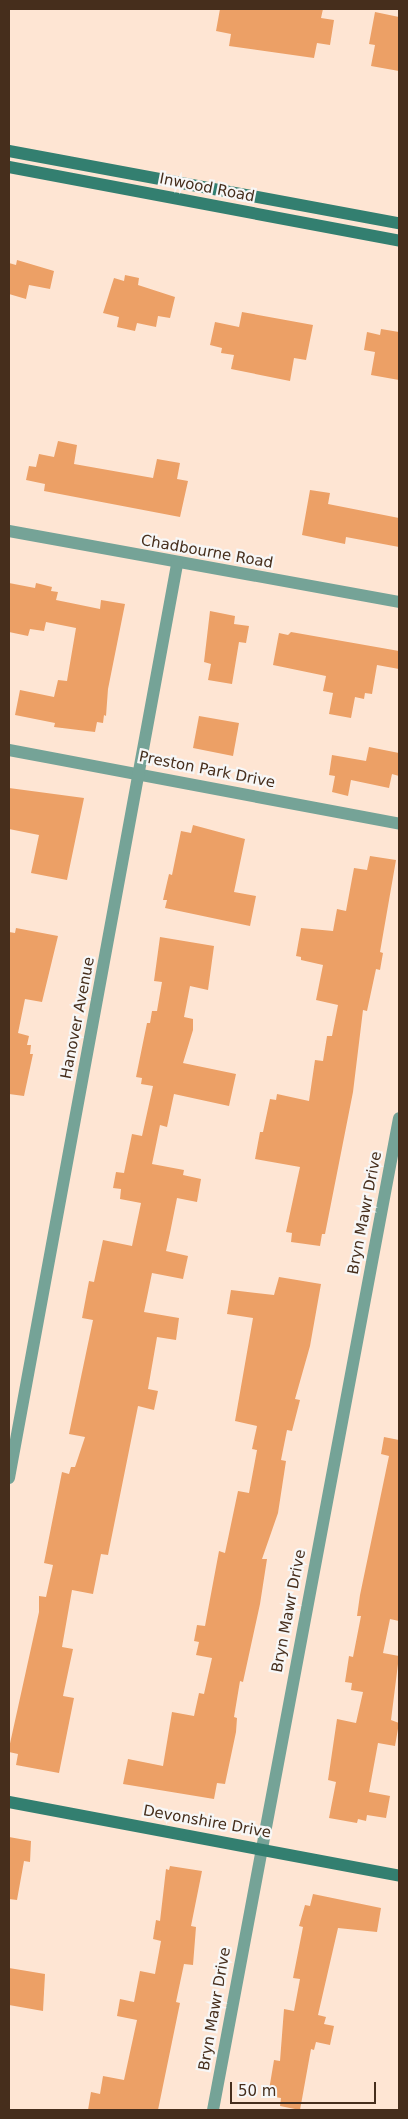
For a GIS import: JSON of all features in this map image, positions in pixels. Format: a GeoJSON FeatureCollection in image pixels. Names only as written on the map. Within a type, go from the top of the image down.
{"type":"FeatureCollection","features":[{"type":"Feature","properties":{"kind":"main road","name":"Inwood Road"},"geometry":{"type":"LineString","coordinates":[[9,151],[399,223]]}},
{"type":"Feature","properties":{"kind":"main road","name":"Inwood Road"},"geometry":{"type":"LineString","coordinates":[[9,167],[399,241]]}},
{"type":"Feature","properties":{"kind":"main road"},"geometry":{"type":"LineString","coordinates":[[340,230],[343,213]]}},
{"type":"Feature","properties":{"kind":"main road","name":"Devonshire Drive"},"geometry":{"type":"LineString","coordinates":[[9,1802],[261,1848],[399,1876]]}},
{"type":"Feature","properties":{"kind":"street","name":"Chadbourne Road"},"geometry":{"type":"LineString","coordinates":[[9,531],[177,564],[399,602]]}},
{"type":"Feature","properties":{"kind":"street","name":"Hanover Avenue"},"geometry":{"type":"LineString","coordinates":[[9,1478],[140,774],[177,564]]}},
{"type":"Feature","properties":{"kind":"street","name":"Preston Park Drive"},"geometry":{"type":"LineString","coordinates":[[9,750],[399,824]]}},
{"type":"Feature","properties":{"kind":"street","name":"Bryn Mawr Drive"},"geometry":{"type":"LineString","coordinates":[[213,2110],[399,1118]]}},
{"type":"Feature","properties":{"kind":"building"},"geometry":{"type":"Polygon","coordinates":[[[220,9],[323,9],[321,18],[334,20],[330,45],[317,43],[314,58],[229,46],[231,34],[216,31],[220,9]]]}},
{"type":"Feature","properties":{"kind":"building"},"geometry":{"type":"Polygon","coordinates":[[[375,12],[399,17],[399,71],[371,66],[375,45],[369,44],[375,12]]]}},
{"type":"Feature","properties":{"kind":"building"},"geometry":{"type":"Polygon","coordinates":[[[17,260],[54,271],[50,289],[29,285],[26,299],[9,294],[9,263],[16,265],[17,260]]]}},
{"type":"Feature","properties":{"kind":"building"},"geometry":{"type":"Polygon","coordinates":[[[125,275],[139,278],[138,285],[175,297],[170,318],[158,316],[156,327],[137,323],[135,331],[117,327],[119,317],[103,313],[114,278],[124,281],[125,275]]]}},
{"type":"Feature","properties":{"kind":"building"},"geometry":{"type":"Polygon","coordinates":[[[242,312],[313,325],[306,360],[294,358],[290,381],[231,369],[234,355],[221,353],[222,348],[210,345],[215,322],[239,327],[242,312]]]}},
{"type":"Feature","properties":{"kind":"building"},"geometry":{"type":"Polygon","coordinates":[[[381,329],[399,332],[399,380],[371,375],[375,352],[364,350],[367,332],[380,335],[381,329]]]}},
{"type":"Feature","properties":{"kind":"building"},"geometry":{"type":"Polygon","coordinates":[[[58,441],[77,445],[74,464],[153,478],[157,459],[180,463],[177,479],[188,481],[180,517],[44,491],[45,484],[26,480],[29,466],[36,467],[39,454],[54,457],[58,441]]]}},
{"type":"Feature","properties":{"kind":"building"},"geometry":{"type":"Polygon","coordinates":[[[310,490],[330,493],[328,504],[399,518],[399,547],[346,537],[345,544],[302,535],[310,490]]]}},
{"type":"Feature","properties":{"kind":"building"},"geometry":{"type":"Polygon","coordinates":[[[9,583],[35,588],[36,583],[52,587],[51,591],[58,592],[56,600],[100,609],[101,600],[125,604],[108,689],[106,716],[104,715],[103,723],[97,722],[95,732],[54,727],[55,723],[15,715],[20,690],[54,697],[58,680],[67,681],[76,628],[46,622],[44,631],[30,629],[28,636],[9,632],[9,583]]]}},
{"type":"Feature","properties":{"kind":"building"},"geometry":{"type":"Polygon","coordinates":[[[210,611],[235,616],[234,624],[249,626],[246,643],[239,642],[232,684],[208,680],[211,664],[204,662],[210,611]]]}},
{"type":"Feature","properties":{"kind":"building"},"geometry":{"type":"Polygon","coordinates":[[[291,632],[399,651],[399,669],[377,665],[372,694],[365,693],[364,699],[355,697],[351,718],[329,714],[333,693],[323,691],[326,676],[273,665],[279,633],[288,635],[291,632]]]}},
{"type":"Feature","properties":{"kind":"building"},"geometry":{"type":"Polygon","coordinates":[[[199,716],[239,723],[233,756],[193,748],[199,716]]]}},
{"type":"Feature","properties":{"kind":"building"},"geometry":{"type":"Polygon","coordinates":[[[369,747],[399,753],[399,776],[392,774],[389,788],[351,780],[348,796],[332,792],[335,776],[329,775],[332,755],[366,761],[369,747]]]}},
{"type":"Feature","properties":{"kind":"building"},"geometry":{"type":"Polygon","coordinates":[[[9,788],[84,798],[67,880],[31,873],[39,835],[9,829],[9,788]]]}},
{"type":"Feature","properties":{"kind":"building"},"geometry":{"type":"Polygon","coordinates":[[[193,825],[245,839],[234,892],[256,896],[250,926],[165,908],[167,900],[163,900],[169,874],[172,875],[181,831],[191,833],[193,825]]]}},
{"type":"Feature","properties":{"kind":"building"},"geometry":{"type":"Polygon","coordinates":[[[370,856],[396,860],[380,952],[383,953],[380,970],[376,969],[367,1011],[363,1010],[353,1092],[325,1234],[322,1234],[320,1246],[291,1242],[292,1233],[286,1232],[300,1167],[255,1159],[260,1132],[263,1132],[270,1099],[276,1100],[277,1094],[309,1101],[315,1060],[323,1061],[327,1036],[332,1036],[338,1005],[316,1000],[323,965],[301,960],[301,957],[296,956],[301,928],[333,931],[337,909],[346,911],[354,868],[367,870],[370,856]]]}},
{"type":"Feature","properties":{"kind":"building"},"geometry":{"type":"Polygon","coordinates":[[[16,928],[58,936],[42,1002],[25,999],[18,1033],[29,1036],[27,1045],[31,1045],[30,1054],[33,1054],[24,1096],[9,1094],[9,932],[15,933],[16,928]]]}},
{"type":"Feature","properties":{"kind":"building"},"geometry":{"type":"Polygon","coordinates":[[[160,937],[214,946],[208,990],[190,986],[184,1017],[193,1019],[193,1030],[183,1063],[236,1074],[229,1106],[174,1094],[167,1127],[160,1125],[152,1164],[184,1170],[183,1175],[201,1179],[197,1202],[177,1198],[166,1251],[188,1256],[183,1279],[152,1273],[144,1312],[179,1318],[176,1340],[157,1337],[148,1389],[158,1391],[154,1410],[138,1406],[108,1555],[101,1554],[93,1594],[72,1590],[62,1647],[73,1649],[63,1696],[74,1698],[59,1773],[16,1765],[18,1754],[9,1752],[9,1748],[39,1612],[39,1596],[46,1597],[53,1565],[44,1563],[62,1472],[69,1474],[71,1467],[75,1467],[85,1437],[69,1434],[93,1320],[82,1318],[89,1281],[94,1282],[103,1240],[132,1246],[141,1203],[120,1199],[121,1189],[113,1188],[116,1172],[124,1173],[132,1134],[142,1136],[153,1086],[141,1084],[142,1078],[136,1077],[147,1023],[150,1023],[152,1011],[157,1011],[162,982],[154,981],[160,937]]]}},
{"type":"Feature","properties":{"kind":"building"},"geometry":{"type":"Polygon","coordinates":[[[279,1277],[321,1284],[310,1346],[295,1399],[300,1400],[292,1431],[287,1430],[281,1460],[286,1461],[278,1513],[262,1559],[267,1559],[260,1604],[243,1682],[240,1681],[234,1717],[237,1718],[236,1732],[225,1784],[217,1783],[214,1799],[123,1784],[128,1759],[163,1766],[172,1712],[194,1716],[199,1693],[204,1694],[212,1658],[196,1655],[199,1642],[194,1641],[197,1625],[205,1626],[219,1551],[225,1553],[238,1491],[249,1493],[257,1450],[252,1449],[257,1426],[235,1421],[253,1318],[227,1314],[231,1290],[274,1295],[279,1277]]]}},
{"type":"Feature","properties":{"kind":"building"},"geometry":{"type":"Polygon","coordinates":[[[384,1437],[399,1440],[399,1621],[390,1619],[383,1653],[399,1656],[391,1720],[399,1723],[395,1746],[378,1743],[369,1792],[390,1796],[386,1818],[367,1815],[366,1821],[358,1819],[357,1823],[329,1818],[336,1782],[328,1780],[337,1719],[356,1723],[363,1692],[351,1690],[352,1683],[345,1682],[349,1656],[353,1657],[361,1616],[357,1616],[360,1595],[389,1456],[381,1454],[384,1437]]]}},
{"type":"Feature","properties":{"kind":"building"},"geometry":{"type":"Polygon","coordinates":[[[9,1837],[31,1841],[30,1862],[24,1861],[17,1900],[9,1899],[9,1837]]]}},
{"type":"Feature","properties":{"kind":"building"},"geometry":{"type":"Polygon","coordinates":[[[170,1866],[202,1871],[191,1926],[196,1927],[193,1965],[184,1964],[176,2002],[180,2003],[158,2110],[88,2110],[91,2092],[100,2094],[103,2076],[124,2080],[137,2020],[117,2016],[120,1999],[134,2002],[140,1971],[155,1974],[161,1941],[153,1939],[156,1920],[160,1921],[166,1869],[169,1870],[170,1866]]]}},
{"type":"Feature","properties":{"kind":"building"},"geometry":{"type":"Polygon","coordinates":[[[313,1894],[381,1908],[377,1932],[338,1928],[318,2015],[326,2017],[324,2024],[334,2026],[330,2045],[316,2042],[314,2050],[311,2049],[300,2110],[280,2106],[281,2098],[268,2096],[274,2060],[280,2061],[284,2009],[294,2011],[300,1979],[293,1978],[303,1927],[299,1926],[305,1905],[310,1906],[313,1894]]]}},
{"type":"Feature","properties":{"kind":"building"},"geometry":{"type":"Polygon","coordinates":[[[9,1968],[45,1974],[43,2011],[9,2005],[9,1968]]]}}]}
